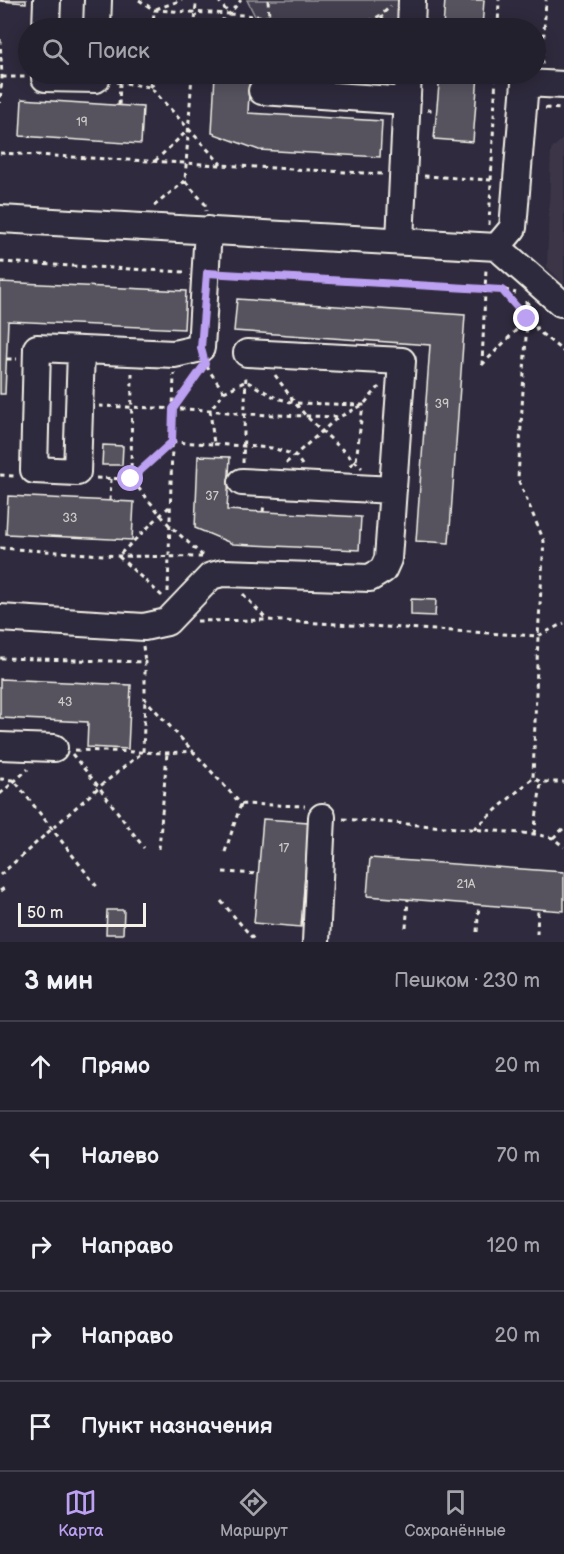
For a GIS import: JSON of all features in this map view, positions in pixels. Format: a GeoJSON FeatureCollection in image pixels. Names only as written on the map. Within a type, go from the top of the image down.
{"type":"FeatureCollection","features":[{"type":"Feature","properties":{"kind":"lane"},"geometry":{"type":"LineString","coordinates":[[46,18],[47,0]]}},
{"type":"Feature","properties":{"kind":"lane"},"geometry":{"type":"LineString","coordinates":[[98,0],[98,18]]}},
{"type":"Feature","properties":{"kind":"lane"},"geometry":{"type":"LineString","coordinates":[[411,18],[412,0]]}},
{"type":"Feature","properties":{"kind":"lane"},"geometry":{"type":"LineString","coordinates":[[400,240],[408,84]]}},
{"type":"Feature","properties":{"kind":"lane"},"geometry":{"type":"LineString","coordinates":[[492,246],[513,228],[525,84]]}},
{"type":"Feature","properties":{"kind":"lane"},"geometry":{"type":"LineString","coordinates":[[544,84],[564,85]]}},
{"type":"Feature","properties":{"kind":"lane"},"geometry":{"type":"LineString","coordinates":[[262,92],[407,101]]}},
{"type":"Feature","properties":{"kind":"lane"},"geometry":{"type":"LineString","coordinates":[[0,219],[492,246],[561,303],[564,303]]}},
{"type":"Feature","properties":{"kind":"lane"},"geometry":{"type":"LineString","coordinates":[[81,351],[78,472],[34,470],[37,348],[174,354],[201,348],[208,230]]}},
{"type":"Feature","properties":{"kind":"lane"},"geometry":{"type":"LineString","coordinates":[[0,618],[144,627],[166,622],[212,576],[223,573],[370,578],[383,570],[388,559],[402,361],[254,353]]}},
{"type":"Feature","properties":{"kind":"lane"},"geometry":{"type":"LineString","coordinates":[[242,482],[393,490]]}},
{"type":"Feature","properties":{"kind":"lane"},"geometry":{"type":"LineString","coordinates":[[0,746],[54,748]]}},
{"type":"Feature","properties":{"kind":"lane"},"geometry":{"type":"LineString","coordinates":[[316,942],[322,817]]}},
{"type":"Feature","properties":{"kind":"path"},"geometry":{"type":"LineString","coordinates":[[140,0],[154,10],[285,18]]}},
{"type":"Feature","properties":{"kind":"path"},"geometry":{"type":"LineString","coordinates":[[154,10],[182,0]]}},
{"type":"Feature","properties":{"kind":"path"},"geometry":{"type":"LineString","coordinates":[[196,0],[196,18]]}},
{"type":"Feature","properties":{"kind":"path"},"geometry":{"type":"LineString","coordinates":[[218,0],[230,18]]}},
{"type":"Feature","properties":{"kind":"path"},"geometry":{"type":"LineString","coordinates":[[225,18],[241,0]]}},
{"type":"Feature","properties":{"kind":"path"},"geometry":{"type":"LineString","coordinates":[[268,0],[269,17]]}},
{"type":"Feature","properties":{"kind":"path"},"geometry":{"type":"LineString","coordinates":[[375,18],[400,0]]}},
{"type":"Feature","properties":{"kind":"path"},"geometry":{"type":"LineString","coordinates":[[498,18],[499,0]]}},
{"type":"Feature","properties":{"kind":"path"},"geometry":{"type":"LineString","coordinates":[[154,10],[154,18]]}},
{"type":"Feature","properties":{"kind":"path"},"geometry":{"type":"LineString","coordinates":[[0,39],[2,77],[0,103]]}},
{"type":"Feature","properties":{"kind":"path"},"geometry":{"type":"LineString","coordinates":[[107,84],[119,105]]}},
{"type":"Feature","properties":{"kind":"path"},"geometry":{"type":"LineString","coordinates":[[135,84],[150,87],[222,165]]}},
{"type":"Feature","properties":{"kind":"path"},"geometry":{"type":"LineString","coordinates":[[150,87],[153,84]]}},
{"type":"Feature","properties":{"kind":"path"},"geometry":{"type":"LineString","coordinates":[[130,226],[185,181],[191,84]]}},
{"type":"Feature","properties":{"kind":"path"},"geometry":{"type":"LineString","coordinates":[[496,84],[491,180],[492,246],[486,289],[482,365],[527,319],[502,290]]}},
{"type":"Feature","properties":{"kind":"path"},"geometry":{"type":"LineString","coordinates":[[540,108],[564,109]]}},
{"type":"Feature","properties":{"kind":"path"},"geometry":{"type":"LineString","coordinates":[[155,161],[188,130]]}},
{"type":"Feature","properties":{"kind":"path"},"geometry":{"type":"LineString","coordinates":[[0,153],[491,180]]}},
{"type":"Feature","properties":{"kind":"path"},"geometry":{"type":"LineString","coordinates":[[185,181],[205,204],[208,230]]}},
{"type":"Feature","properties":{"kind":"path"},"geometry":{"type":"LineString","coordinates":[[0,262],[486,289],[518,294]]}},
{"type":"Feature","properties":{"kind":"path"},"geometry":{"type":"LineString","coordinates":[[526,296],[537,330],[564,352]]}},
{"type":"Feature","properties":{"kind":"path"},"geometry":{"type":"LineString","coordinates":[[0,548],[118,556],[204,557],[170,525],[131,479],[132,353]]}},
{"type":"Feature","properties":{"kind":"path"},"geometry":{"type":"LineString","coordinates":[[242,482],[246,381],[254,353]]}},
{"type":"Feature","properties":{"kind":"path"},"geometry":{"type":"LineString","coordinates":[[254,353],[306,416],[356,461]]}},
{"type":"Feature","properties":{"kind":"path"},"geometry":{"type":"LineString","coordinates":[[118,556],[167,601],[174,354]]}},
{"type":"Feature","properties":{"kind":"path"},"geometry":{"type":"LineString","coordinates":[[173,409],[205,364],[224,393]]}},
{"type":"Feature","properties":{"kind":"path"},"geometry":{"type":"LineString","coordinates":[[214,444],[210,411],[224,393],[246,381]]}},
{"type":"Feature","properties":{"kind":"path"},"geometry":{"type":"LineString","coordinates":[[246,381],[276,398],[295,403],[363,405]]}},
{"type":"Feature","properties":{"kind":"path"},"geometry":{"type":"LineString","coordinates":[[80,405],[339,417]]}},
{"type":"Feature","properties":{"kind":"path"},"geometry":{"type":"LineString","coordinates":[[295,455],[339,417],[363,405]]}},
{"type":"Feature","properties":{"kind":"path"},"geometry":{"type":"LineString","coordinates":[[346,468],[356,461],[363,405]]}},
{"type":"Feature","properties":{"kind":"path"},"geometry":{"type":"LineString","coordinates":[[131,479],[172,442],[272,448],[295,455],[318,486]]}},
{"type":"Feature","properties":{"kind":"path"},"geometry":{"type":"LineString","coordinates":[[110,501],[111,479]]}},
{"type":"Feature","properties":{"kind":"path"},"geometry":{"type":"LineString","coordinates":[[474,829],[533,778],[544,541],[518,479]]}},
{"type":"Feature","properties":{"kind":"path"},"geometry":{"type":"LineString","coordinates":[[118,556],[170,505]]}},
{"type":"Feature","properties":{"kind":"path"},"geometry":{"type":"LineString","coordinates":[[166,622],[267,620],[538,636],[564,623]]}},
{"type":"Feature","properties":{"kind":"path"},"geometry":{"type":"LineString","coordinates":[[0,658],[145,662],[143,752],[99,787],[0,875]]}},
{"type":"Feature","properties":{"kind":"path"},"geometry":{"type":"LineString","coordinates":[[145,699],[241,804],[326,806],[322,817],[534,834],[553,838],[564,847]]}},
{"type":"Feature","properties":{"kind":"path"},"geometry":{"type":"LineString","coordinates":[[0,794],[54,748]]}},
{"type":"Feature","properties":{"kind":"path"},"geometry":{"type":"LineString","coordinates":[[144,848],[69,750],[193,752]]}},
{"type":"Feature","properties":{"kind":"path"},"geometry":{"type":"LineString","coordinates":[[159,849],[167,753]]}},
{"type":"Feature","properties":{"kind":"path"},"geometry":{"type":"LineString","coordinates":[[533,778],[541,782],[564,782]]}},
{"type":"Feature","properties":{"kind":"path"},"geometry":{"type":"LineString","coordinates":[[0,779],[14,780],[98,888]]}},
{"type":"Feature","properties":{"kind":"path"},"geometry":{"type":"LineString","coordinates":[[534,834],[541,782]]}},
{"type":"Feature","properties":{"kind":"path"},"geometry":{"type":"LineString","coordinates":[[225,852],[241,804]]}},
{"type":"Feature","properties":{"kind":"path"},"geometry":{"type":"LineString","coordinates":[[553,838],[564,828]]}},
{"type":"Feature","properties":{"kind":"path"},"geometry":{"type":"LineString","coordinates":[[223,872],[258,874]]}},
{"type":"Feature","properties":{"kind":"path"},"geometry":{"type":"LineString","coordinates":[[0,891],[6,886]]}},
{"type":"Feature","properties":{"kind":"path"},"geometry":{"type":"LineString","coordinates":[[406,928],[408,899]]}},
{"type":"Feature","properties":{"kind":"path"},"geometry":{"type":"LineString","coordinates":[[221,902],[256,942]]}},
{"type":"Feature","properties":{"kind":"path"},"geometry":{"type":"LineString","coordinates":[[477,932],[479,904]]}},
{"type":"Feature","properties":{"kind":"path"},"geometry":{"type":"LineString","coordinates":[[537,934],[538,909]]}},
{"type":"Feature","properties":{"kind":"shaded area"},"geometry":{"type":"Polygon","coordinates":[[[247,0],[407,0],[406,18],[256,18],[247,0]]]}},
{"type":"Feature","properties":{"kind":"shaded area"},"geometry":{"type":"Polygon","coordinates":[[[264,84],[404,84],[403,95],[264,86],[264,84]]]}},
{"type":"Feature","properties":{"kind":"shaded area"},"geometry":{"type":"Polygon","coordinates":[[[564,138],[564,284],[547,267],[551,149],[564,138]]]}},
{"type":"Feature","properties":{"kind":"building"},"geometry":{"type":"Polygon","coordinates":[[[26,0],[26,3],[0,1],[26,0]]]}},
{"type":"Feature","properties":{"kind":"building"},"geometry":{"type":"Polygon","coordinates":[[[445,0],[484,0],[483,18],[444,18],[445,0]]]}},
{"type":"Feature","properties":{"kind":"building"},"geometry":{"type":"Polygon","coordinates":[[[214,84],[249,84],[248,113],[382,121],[380,157],[259,150],[212,133],[214,84]]]}},
{"type":"Feature","properties":{"kind":"building"},"geometry":{"type":"Polygon","coordinates":[[[439,84],[477,84],[473,142],[434,139],[439,84]]]}},
{"type":"Feature","properties":{"kind":"building"},"geometry":{"type":"Polygon","coordinates":[[[22,99],[143,107],[141,144],[20,136],[22,99]]]}},
{"type":"Feature","properties":{"kind":"building"},"geometry":{"type":"Polygon","coordinates":[[[0,282],[186,291],[184,329],[8,321],[5,394],[0,394],[0,282]]]}},
{"type":"Feature","properties":{"kind":"building"},"geometry":{"type":"Polygon","coordinates":[[[237,299],[465,315],[449,543],[416,541],[430,345],[234,331],[237,299]]]}},
{"type":"Feature","properties":{"kind":"building"},"geometry":{"type":"Polygon","coordinates":[[[103,445],[123,446],[122,465],[102,465],[103,445]]]}},
{"type":"Feature","properties":{"kind":"building"},"geometry":{"type":"Polygon","coordinates":[[[198,456],[230,457],[227,510],[361,517],[359,550],[233,544],[195,528],[198,456]]]}},
{"type":"Feature","properties":{"kind":"building"},"geometry":{"type":"Polygon","coordinates":[[[8,496],[134,502],[132,540],[6,534],[8,496]]]}},
{"type":"Feature","properties":{"kind":"building"},"geometry":{"type":"Polygon","coordinates":[[[411,599],[436,600],[435,616],[411,615],[411,599]]]}},
{"type":"Feature","properties":{"kind":"building"},"geometry":{"type":"Polygon","coordinates":[[[0,679],[131,685],[128,749],[87,747],[88,722],[0,718],[0,679]]]}},
{"type":"Feature","properties":{"kind":"building"},"geometry":{"type":"Polygon","coordinates":[[[263,819],[309,822],[301,927],[254,923],[263,819]]]}},
{"type":"Feature","properties":{"kind":"building"},"geometry":{"type":"Polygon","coordinates":[[[370,858],[564,872],[564,911],[367,896],[370,858]]]}},
{"type":"Feature","properties":{"kind":"building"},"geometry":{"type":"Polygon","coordinates":[[[107,910],[124,910],[123,934],[106,934],[107,910]]]}},
{"type":"Feature","properties":{"kind":"route"},"geometry":{"type":"LineString","coordinates":[[131,479],[172,442],[173,409],[205,364],[201,348],[207,273],[502,290],[527,319]]}}]}
